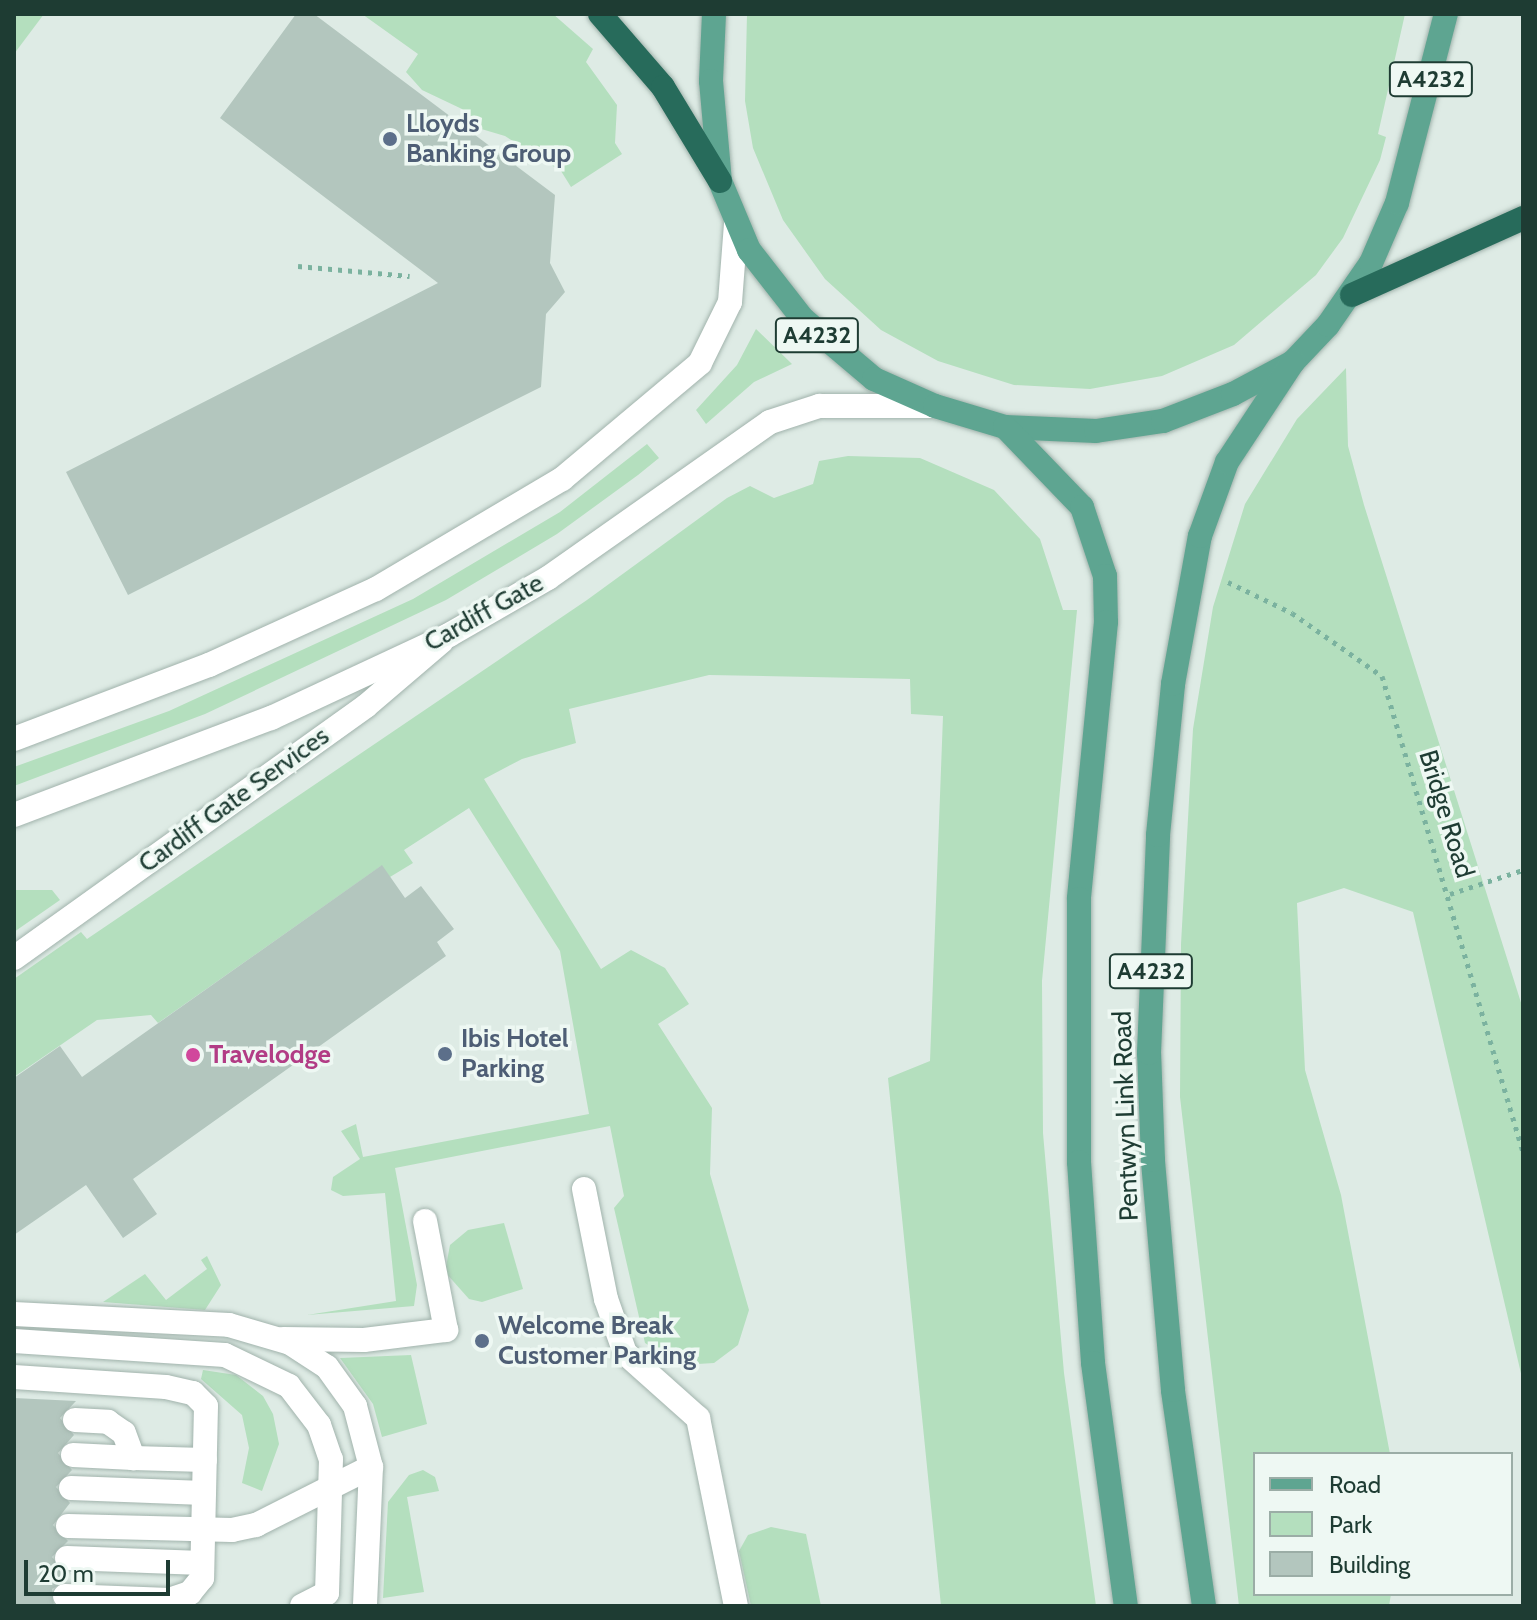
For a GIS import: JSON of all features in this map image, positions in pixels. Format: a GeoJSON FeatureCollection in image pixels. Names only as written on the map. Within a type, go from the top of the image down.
{"type":"FeatureCollection","features":[{"type":"Feature","properties":{"kind":"highway"},"geometry":{"type":"LineString","coordinates":[[600,14],[663,87],[720,181]]}},
{"type":"Feature","properties":{"kind":"highway"},"geometry":{"type":"LineString","coordinates":[[1352,295],[1523,218]]}},
{"type":"Feature","properties":{"kind":"main road","name":"A4232"},"geometry":{"type":"LineString","coordinates":[[714,14],[711,81],[720,181],[736,224],[763,271],[824,342],[874,379],[935,406],[1005,427],[1096,431],[1150,424],[1233,394],[1293,362],[1352,295],[1387,231],[1416,144],[1446,14]]}},
{"type":"Feature","properties":{"kind":"main road","name":"Pentwyn Link Road"},"geometry":{"type":"LineString","coordinates":[[1204,1606],[1173,1390],[1153,1160],[1149,1053],[1158,835],[1173,684],[1200,536],[1242,433],[1293,362]]}},
{"type":"Feature","properties":{"kind":"main road","name":"Pentwyn Link Road"},"geometry":{"type":"LineString","coordinates":[[1005,427],[1082,507],[1105,576],[1106,622],[1080,869],[1079,1162],[1093,1363],[1126,1606]]}},
{"type":"Feature","properties":{"kind":"street"},"geometry":{"type":"LineString","coordinates":[[14,739],[209,665],[376,589],[562,479],[700,363],[730,302],[736,224]]}},
{"type":"Feature","properties":{"kind":"street","name":"Cardiff Gate"},"geometry":{"type":"LineString","coordinates":[[14,815],[271,718],[449,635],[548,578],[770,422],[819,406],[935,406]]}},
{"type":"Feature","properties":{"kind":"street","name":"Cardiff Gate Services"},"geometry":{"type":"LineString","coordinates":[[14,958],[366,706],[449,635]]}},
{"type":"Feature","properties":{"kind":"street"},"geometry":{"type":"LineString","coordinates":[[584,1189],[606,1299],[625,1353],[698,1418],[736,1606]]}},
{"type":"Feature","properties":{"kind":"street"},"geometry":{"type":"LineString","coordinates":[[14,1314],[205,1322],[280,1339],[364,1340],[446,1330],[425,1221]]}},
{"type":"Feature","properties":{"kind":"street"},"geometry":{"type":"LineString","coordinates":[[280,1339],[327,1367],[344,1385],[371,1467],[365,1606]]}},
{"type":"Feature","properties":{"kind":"street"},"geometry":{"type":"LineString","coordinates":[[14,1341],[163,1348],[250,1363],[289,1386],[309,1410],[331,1459],[333,1484],[323,1602],[302,1606]]}},
{"type":"Feature","properties":{"kind":"street"},"geometry":{"type":"LineString","coordinates":[[14,1377],[193,1393],[206,1406],[202,1578],[190,1593],[169,1600],[65,1596]]}},
{"type":"Feature","properties":{"kind":"street"},"geometry":{"type":"LineString","coordinates":[[75,1420],[108,1422],[124,1433],[133,1458]]}},
{"type":"Feature","properties":{"kind":"street"},"geometry":{"type":"LineString","coordinates":[[73,1455],[205,1460]]}},
{"type":"Feature","properties":{"kind":"street"},"geometry":{"type":"LineString","coordinates":[[68,1526],[203,1530],[256,1525],[371,1467]]}},
{"type":"Feature","properties":{"kind":"street"},"geometry":{"type":"LineString","coordinates":[[71,1488],[204,1493]]}},
{"type":"Feature","properties":{"kind":"street"},"geometry":{"type":"LineString","coordinates":[[67,1558],[202,1563]]}},
{"type":"Feature","properties":{"kind":"path"},"geometry":{"type":"LineString","coordinates":[[298,266],[410,276]]}},
{"type":"Feature","properties":{"kind":"path","name":"Bridge Road"},"geometry":{"type":"LineString","coordinates":[[1216,576],[1292,613],[1382,676],[1450,894],[1523,1151]]}},
{"type":"Feature","properties":{"kind":"path"},"geometry":{"type":"LineString","coordinates":[[1450,894],[1523,870]]}},
{"type":"Feature","properties":{"kind":"green space"},"geometry":{"type":"Polygon","coordinates":[[[14,14],[44,14],[14,54],[14,14]]]}},
{"type":"Feature","properties":{"kind":"green space"},"geometry":{"type":"Polygon","coordinates":[[[362,14],[553,14],[593,49],[586,62],[617,105],[615,143],[622,154],[571,187],[561,171],[505,136],[478,128],[462,109],[422,90],[406,72],[418,54],[362,14]]]}},
{"type":"Feature","properties":{"kind":"green space"},"geometry":{"type":"Polygon","coordinates":[[[747,14],[1405,14],[1378,134],[1386,137],[1380,160],[1343,238],[1316,275],[1234,345],[1162,376],[1090,389],[1014,385],[938,361],[881,330],[825,279],[783,220],[753,148],[745,101],[747,14]]]}},
{"type":"Feature","properties":{"kind":"green space"},"geometry":{"type":"Polygon","coordinates":[[[756,329],[792,364],[754,382],[706,424],[696,410],[737,365],[756,329]]]}},
{"type":"Feature","properties":{"kind":"green space"},"geometry":{"type":"Polygon","coordinates":[[[1346,368],[1348,446],[1364,505],[1523,1009],[1523,1382],[1413,912],[1344,888],[1297,903],[1305,1070],[1341,1195],[1390,1452],[1253,1452],[1253,1596],[1391,1596],[1389,1606],[1239,1606],[1180,1097],[1181,944],[1193,729],[1213,607],[1245,504],[1297,419],[1346,368]]]}},
{"type":"Feature","properties":{"kind":"green space"},"geometry":{"type":"Polygon","coordinates":[[[647,444],[659,458],[638,475],[557,534],[446,600],[205,714],[14,786],[14,767],[169,711],[413,599],[560,512],[647,444]]]}},
{"type":"Feature","properties":{"kind":"green space"},"geometry":{"type":"Polygon","coordinates":[[[848,456],[920,458],[994,490],[1040,539],[1063,610],[1077,610],[1042,981],[1043,1133],[1064,1373],[1096,1606],[941,1606],[888,1078],[930,1061],[943,716],[911,714],[910,679],[709,675],[569,709],[576,743],[522,759],[484,779],[601,969],[631,950],[665,968],[689,1004],[658,1024],[712,1108],[710,1174],[749,1310],[738,1345],[714,1363],[681,1365],[645,1343],[614,1208],[624,1196],[610,1126],[395,1168],[417,1285],[414,1306],[307,1315],[396,1301],[385,1193],[343,1196],[331,1190],[333,1177],[360,1159],[341,1131],[356,1124],[363,1157],[589,1114],[560,951],[469,808],[404,850],[413,863],[390,877],[381,866],[158,1023],[151,1015],[97,1020],[14,1077],[14,979],[81,932],[87,939],[587,600],[727,498],[750,486],[774,498],[813,484],[819,461],[848,456]]]}},
{"type":"Feature","properties":{"kind":"green space"},"geometry":{"type":"Polygon","coordinates":[[[14,890],[52,890],[60,900],[14,932],[14,890]]]}},
{"type":"Feature","properties":{"kind":"green space"},"geometry":{"type":"Polygon","coordinates":[[[504,1223],[523,1289],[482,1302],[469,1299],[445,1272],[450,1245],[468,1230],[504,1223]]]}},
{"type":"Feature","properties":{"kind":"green space"},"geometry":{"type":"Polygon","coordinates":[[[207,1256],[221,1285],[205,1310],[103,1302],[145,1274],[166,1300],[207,1269],[201,1260],[207,1256]]]}},
{"type":"Feature","properties":{"kind":"green space"},"geometry":{"type":"Polygon","coordinates":[[[411,1355],[427,1424],[382,1437],[373,1404],[340,1358],[411,1355]]]}},
{"type":"Feature","properties":{"kind":"green space"},"geometry":{"type":"Polygon","coordinates":[[[203,1370],[236,1375],[263,1396],[273,1414],[279,1444],[262,1491],[242,1483],[249,1448],[242,1415],[201,1379],[203,1370]]]}},
{"type":"Feature","properties":{"kind":"green space"},"geometry":{"type":"Polygon","coordinates":[[[423,1470],[435,1477],[439,1491],[407,1497],[424,1592],[383,1598],[388,1502],[409,1475],[423,1470]]]}},
{"type":"Feature","properties":{"kind":"green space"},"geometry":{"type":"Polygon","coordinates":[[[771,1527],[806,1534],[821,1606],[751,1606],[739,1551],[748,1535],[771,1527]]]}},
{"type":"Feature","properties":{"kind":"building"},"geometry":{"type":"Polygon","coordinates":[[[296,14],[314,14],[555,195],[550,263],[565,292],[546,314],[541,387],[128,595],[66,472],[438,283],[220,118],[296,14]]]}},
{"type":"Feature","properties":{"kind":"building"},"geometry":{"type":"Polygon","coordinates":[[[382,865],[405,898],[421,886],[454,929],[437,942],[446,956],[133,1179],[157,1214],[123,1238],[86,1185],[14,1235],[14,1078],[60,1046],[82,1077],[382,865]]]}},
{"type":"Feature","properties":{"kind":"building"},"geometry":{"type":"Polygon","coordinates":[[[14,1398],[76,1401],[60,1418],[74,1435],[58,1453],[72,1470],[56,1487],[70,1503],[53,1525],[68,1541],[52,1557],[66,1573],[66,1581],[52,1589],[54,1606],[14,1606],[14,1398]]]}},
{"type":"Feature","properties":{"kind":"place","name":"Lloyds Banking Group"},"geometry":{"type":"Point","coordinates":[390,139]}},
{"type":"Feature","properties":{"kind":"place","name":"Ibis Hotel Parking"},"geometry":{"type":"Point","coordinates":[445,1054]}},
{"type":"Feature","properties":{"kind":"place","name":"Travelodge"},"geometry":{"type":"Point","coordinates":[193,1055]}},
{"type":"Feature","properties":{"kind":"place","name":"Welcome Break Customer Parking"},"geometry":{"type":"Point","coordinates":[482,1341]}}]}
